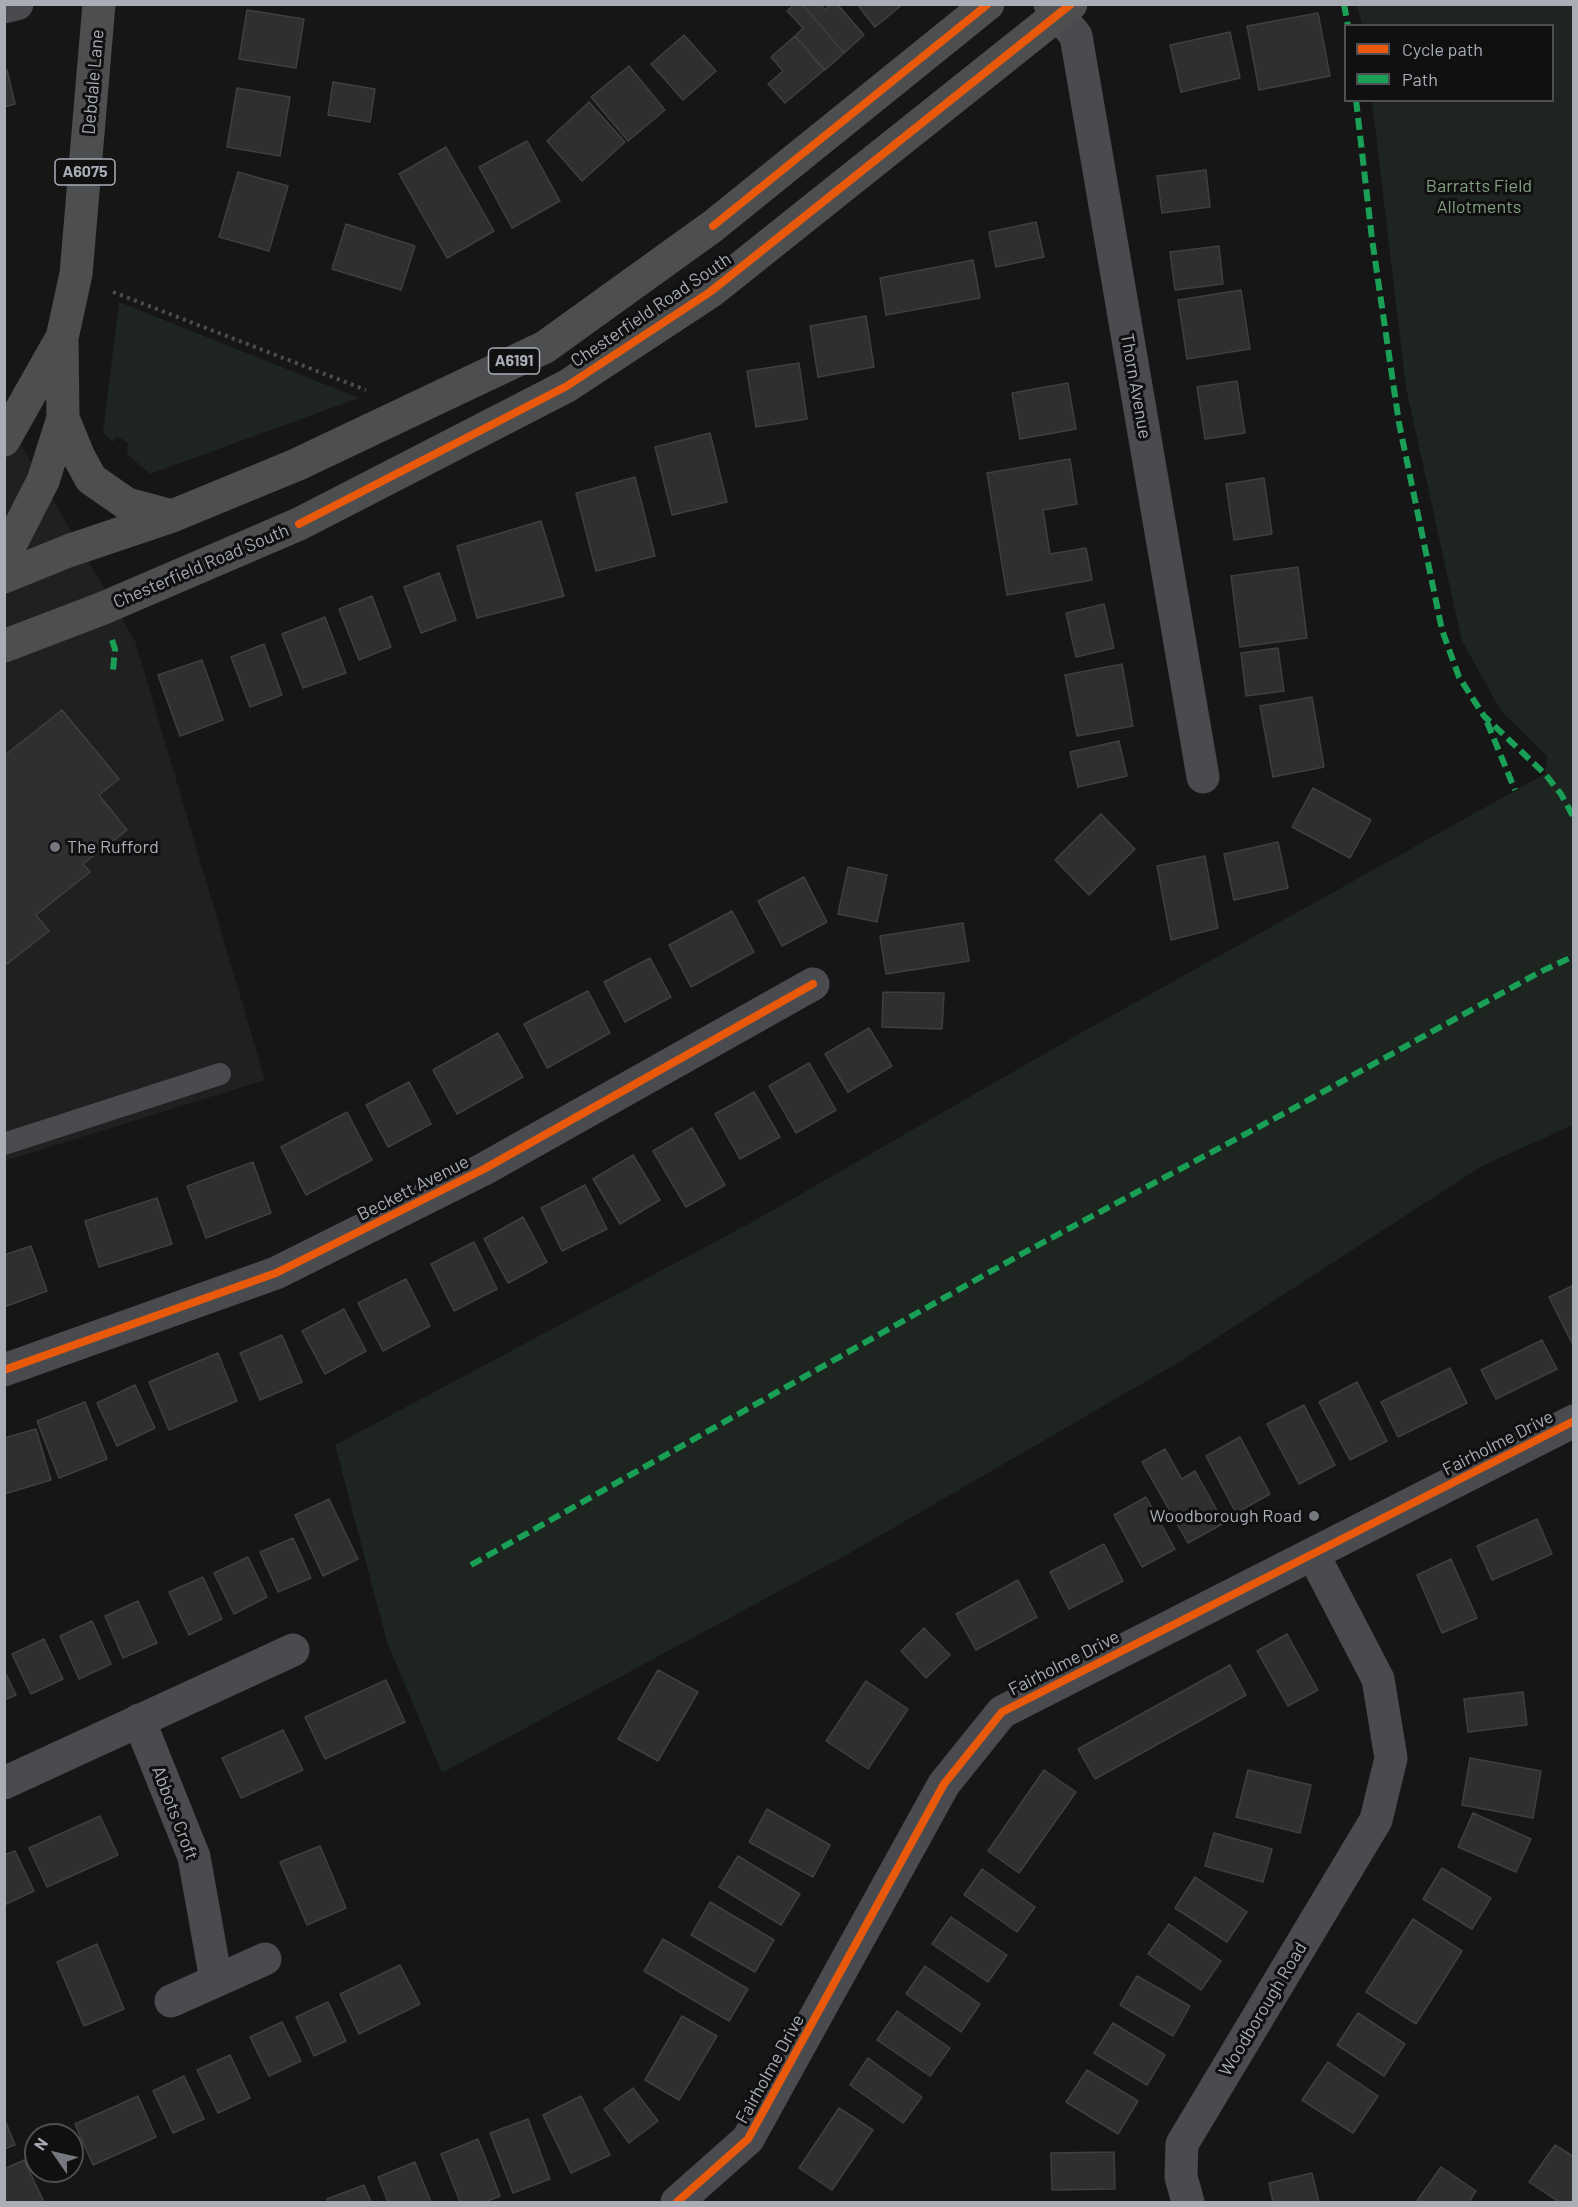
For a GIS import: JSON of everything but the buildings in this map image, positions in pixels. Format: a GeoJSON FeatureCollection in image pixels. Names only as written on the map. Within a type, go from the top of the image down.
{"type":"FeatureCollection","features":[{"type":"Feature","properties":{"kind":"main road","name":"Debdale Lane"},"geometry":{"type":"LineString","coordinates":[[4,557],[43,481],[63,418],[62,338],[76,274],[99,4]]}},
{"type":"Feature","properties":{"kind":"main road","name":"Chesterfield Road South"},"geometry":{"type":"LineString","coordinates":[[4,577],[68,551],[172,516],[296,465],[545,347],[713,226],[988,4]]}},
{"type":"Feature","properties":{"kind":"main road","name":"Chesterfield Road South"},"geometry":{"type":"LineString","coordinates":[[4,646],[101,609],[299,524],[567,386],[710,292],[1060,8]]}},
{"type":"Feature","properties":{"kind":"main road","name":"Debdale Lane"},"geometry":{"type":"LineString","coordinates":[[4,440],[62,338]]}},
{"type":"Feature","properties":{"kind":"main road"},"geometry":{"type":"LineString","coordinates":[[63,418],[91,479],[127,504],[172,516]]}},
{"type":"Feature","properties":{"kind":"street"},"geometry":{"type":"LineString","coordinates":[[4,7],[17,4]]}},
{"type":"Feature","properties":{"kind":"street","name":"Thorn Avenue"},"geometry":{"type":"LineString","coordinates":[[1060,8],[1076,36],[1203,777]]}},
{"type":"Feature","properties":{"kind":"street","name":"Beckett Avenue"},"geometry":{"type":"LineString","coordinates":[[4,1370],[276,1273],[484,1169],[813,984]]}},
{"type":"Feature","properties":{"kind":"street","name":"Fairholme Drive"},"geometry":{"type":"LineString","coordinates":[[677,2202],[748,2139],[944,1784],[1002,1712],[1574,1421]]}},
{"type":"Feature","properties":{"kind":"street","name":"Woodborough Road"},"geometry":{"type":"LineString","coordinates":[[1188,2202],[1181,2177],[1182,2144],[1376,1820],[1391,1758],[1378,1679],[1313,1554]]}},
{"type":"Feature","properties":{"kind":"street"},"geometry":{"type":"LineString","coordinates":[[4,1783],[293,1650]]}},
{"type":"Feature","properties":{"kind":"street","name":"Abbots Croft"},"geometry":{"type":"LineString","coordinates":[[139,1720],[194,1857],[216,1980]]}},
{"type":"Feature","properties":{"kind":"street"},"geometry":{"type":"LineString","coordinates":[[171,2001],[265,1959]]}},
{"type":"Feature","properties":{"kind":"lane"},"geometry":{"type":"LineString","coordinates":[[4,1143],[220,1074]]}},
{"type":"Feature","properties":{"kind":"path"},"geometry":{"type":"LineString","coordinates":[[113,291],[376,394]]}},
{"type":"Feature","properties":{"kind":"shaded area"},"geometry":{"type":"Polygon","coordinates":[[[4,416],[135,641],[265,1080],[5,1161],[4,416]]]}},
{"type":"Feature","properties":{"kind":"green space","name":"Barratts Field Allotments"},"geometry":{"type":"Polygon","coordinates":[[[1357,5],[1573,5],[1573,1125],[1482,1166],[1181,1361],[850,1553],[442,1773],[387,1642],[335,1445],[754,1221],[1072,1038],[1545,774],[1547,756],[1501,711],[1462,641],[1406,388],[1372,102],[1554,102],[1554,24],[1362,24],[1357,5]]]}},
{"type":"Feature","properties":{"kind":"green space"},"geometry":{"type":"Polygon","coordinates":[[[119,302],[359,398],[150,474],[127,454],[128,443],[117,436],[113,442],[103,432],[119,302]]]}},
{"type":"Feature","properties":{"kind":"marked path"},"geometry":{"type":"LineString","coordinates":[[1344,4],[1348,24]]}},
{"type":"Feature","properties":{"kind":"marked path"},"geometry":{"type":"LineString","coordinates":[[1356,102],[1372,239],[1399,423],[1442,630],[1459,677],[1484,716],[1545,774],[1561,794],[1574,818]]}},
{"type":"Feature","properties":{"kind":"marked path"},"geometry":{"type":"LineString","coordinates":[[112,640],[115,649],[113,670]]}},
{"type":"Feature","properties":{"kind":"marked path"},"geometry":{"type":"LineString","coordinates":[[1487,722],[1515,790]]}},
{"type":"Feature","properties":{"kind":"marked path"},"geometry":{"type":"LineString","coordinates":[[471,1565],[1027,1251],[1283,1114],[1540,972],[1574,956]]}},
{"type":"Feature","properties":{"kind":"cycle path"},"geometry":{"type":"LineString","coordinates":[[713,226],[988,4]]}},
{"type":"Feature","properties":{"kind":"cycle path"},"geometry":{"type":"LineString","coordinates":[[299,524],[567,386],[710,292],[1071,4]]}},
{"type":"Feature","properties":{"kind":"cycle path"},"geometry":{"type":"LineString","coordinates":[[4,1370],[276,1273],[484,1169],[813,984]]}},
{"type":"Feature","properties":{"kind":"cycle path"},"geometry":{"type":"LineString","coordinates":[[677,2202],[748,2139],[944,1784],[1002,1712],[1574,1421]]}},
{"type":"Feature","properties":{"kind":"place","name":"The Rufford"},"geometry":{"type":"Point","coordinates":[55,847]}},
{"type":"Feature","properties":{"kind":"place","name":"Woodborough Road"},"geometry":{"type":"Point","coordinates":[1314,1516]}}]}
